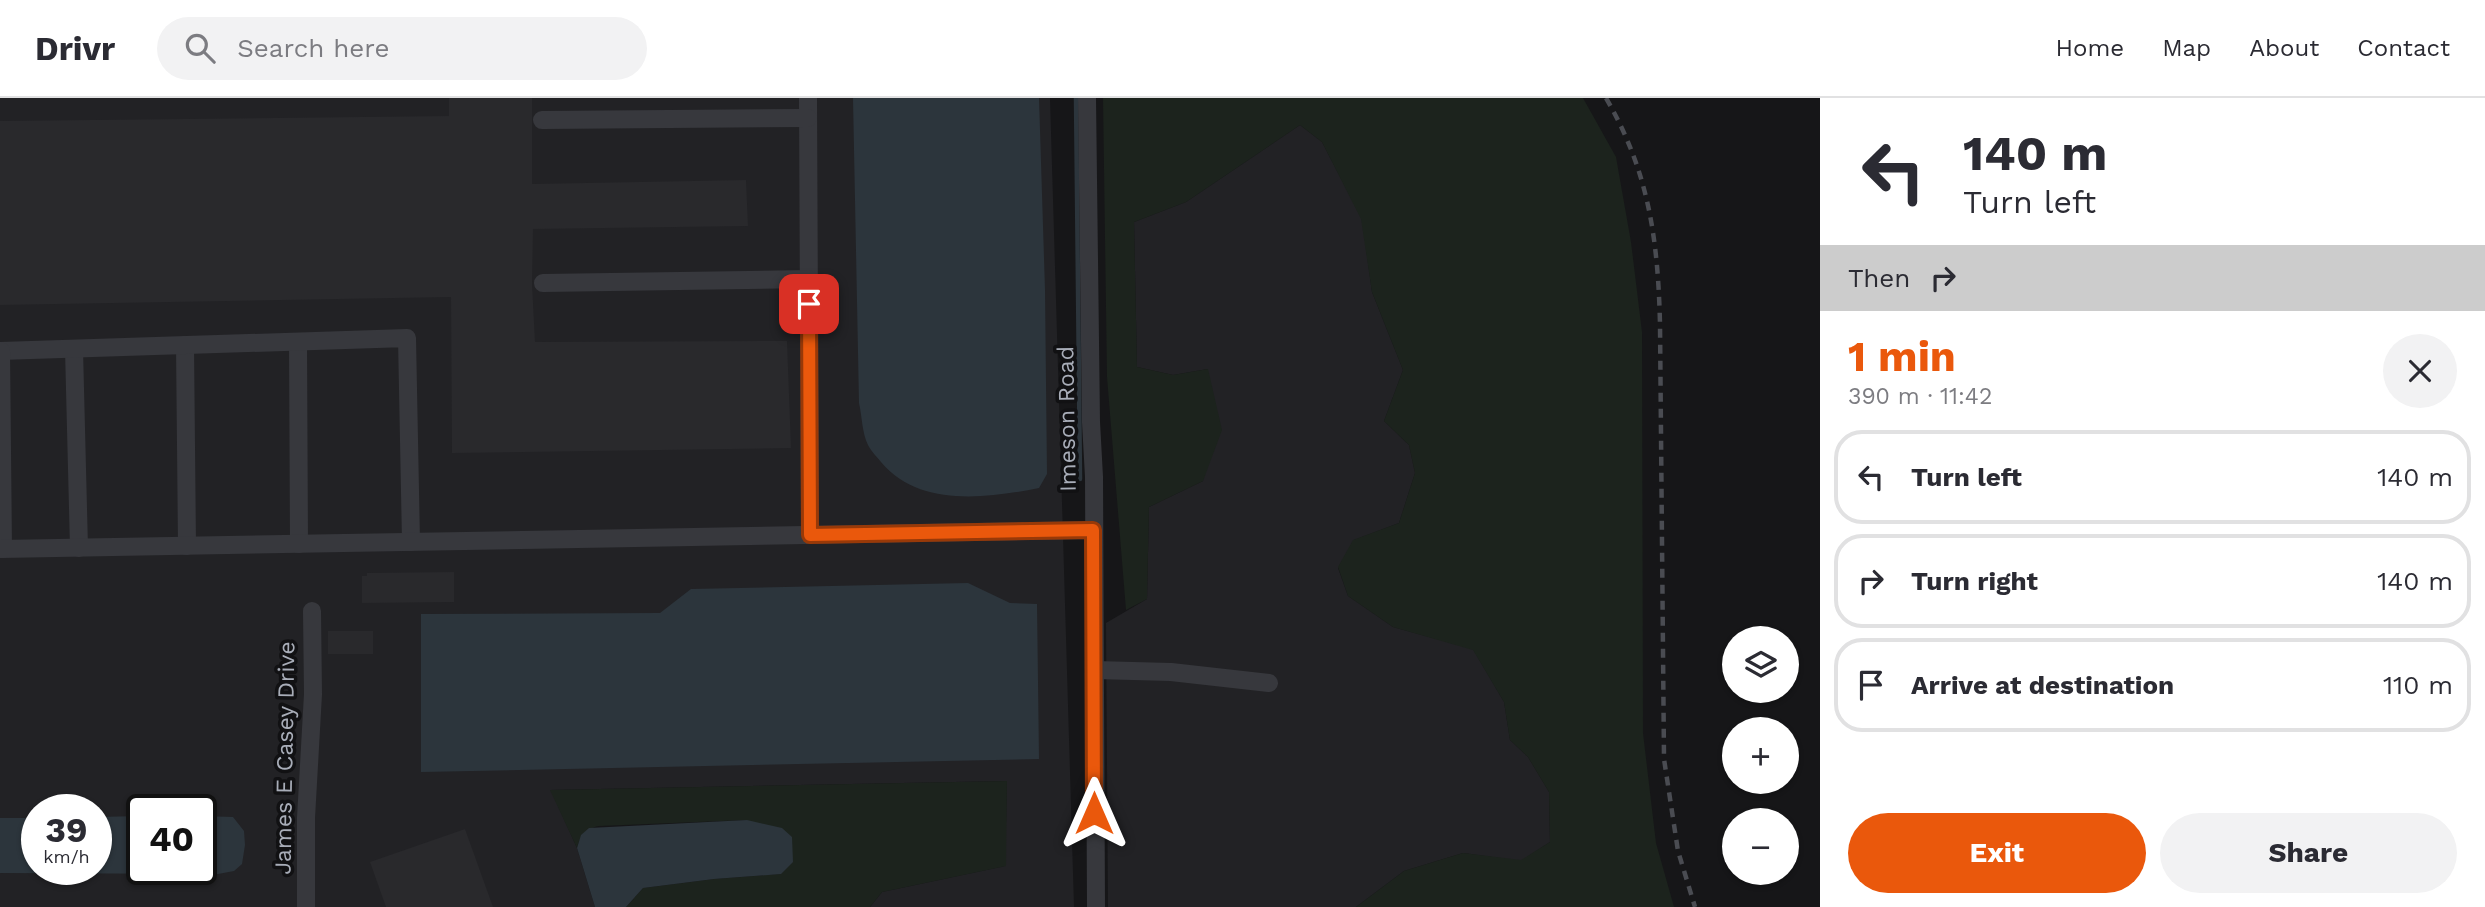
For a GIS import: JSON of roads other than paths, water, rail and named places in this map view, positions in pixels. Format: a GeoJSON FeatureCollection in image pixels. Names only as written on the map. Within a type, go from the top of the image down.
{"type":"FeatureCollection","features":[{"type":"Feature","properties":{"kind":"street"},"geometry":{"type":"LineString","coordinates":[[808,98],[810,535]]}},
{"type":"Feature","properties":{"kind":"street","name":"Imeson Road"},"geometry":{"type":"LineString","coordinates":[[1087,98],[1094,477],[1096,907]]}},
{"type":"Feature","properties":{"kind":"street"},"geometry":{"type":"LineString","coordinates":[[542,120],[808,118]]}},
{"type":"Feature","properties":{"kind":"street"},"geometry":{"type":"LineString","coordinates":[[543,283],[809,279]]}},
{"type":"Feature","properties":{"kind":"street"},"geometry":{"type":"LineString","coordinates":[[411,542],[407,338],[1,351],[2,549],[79,548],[1093,530]]}},
{"type":"Feature","properties":{"kind":"street"},"geometry":{"type":"LineString","coordinates":[[298,342],[299,544]]}},
{"type":"Feature","properties":{"kind":"street"},"geometry":{"type":"LineString","coordinates":[[185,345],[187,546]]}},
{"type":"Feature","properties":{"kind":"street"},"geometry":{"type":"LineString","coordinates":[[74,349],[79,548]]}},
{"type":"Feature","properties":{"kind":"street","name":"James E Casey Drive"},"geometry":{"type":"LineString","coordinates":[[306,907],[306,818],[311,767],[313,694],[312,611]]}},
{"type":"Feature","properties":{"kind":"street"},"geometry":{"type":"LineString","coordinates":[[1095,670],[1171,673],[1269,683]]}},
{"type":"Feature","properties":{"kind":"waterway"},"geometry":{"type":"LineString","coordinates":[[1076,98],[1080,479]]}},
{"type":"Feature","properties":{"kind":"railway"},"geometry":{"type":"LineString","coordinates":[[1606,98],[1621,126],[1641,180],[1657,264],[1660,324],[1664,759],[1678,851],[1695,907]]}}]}
